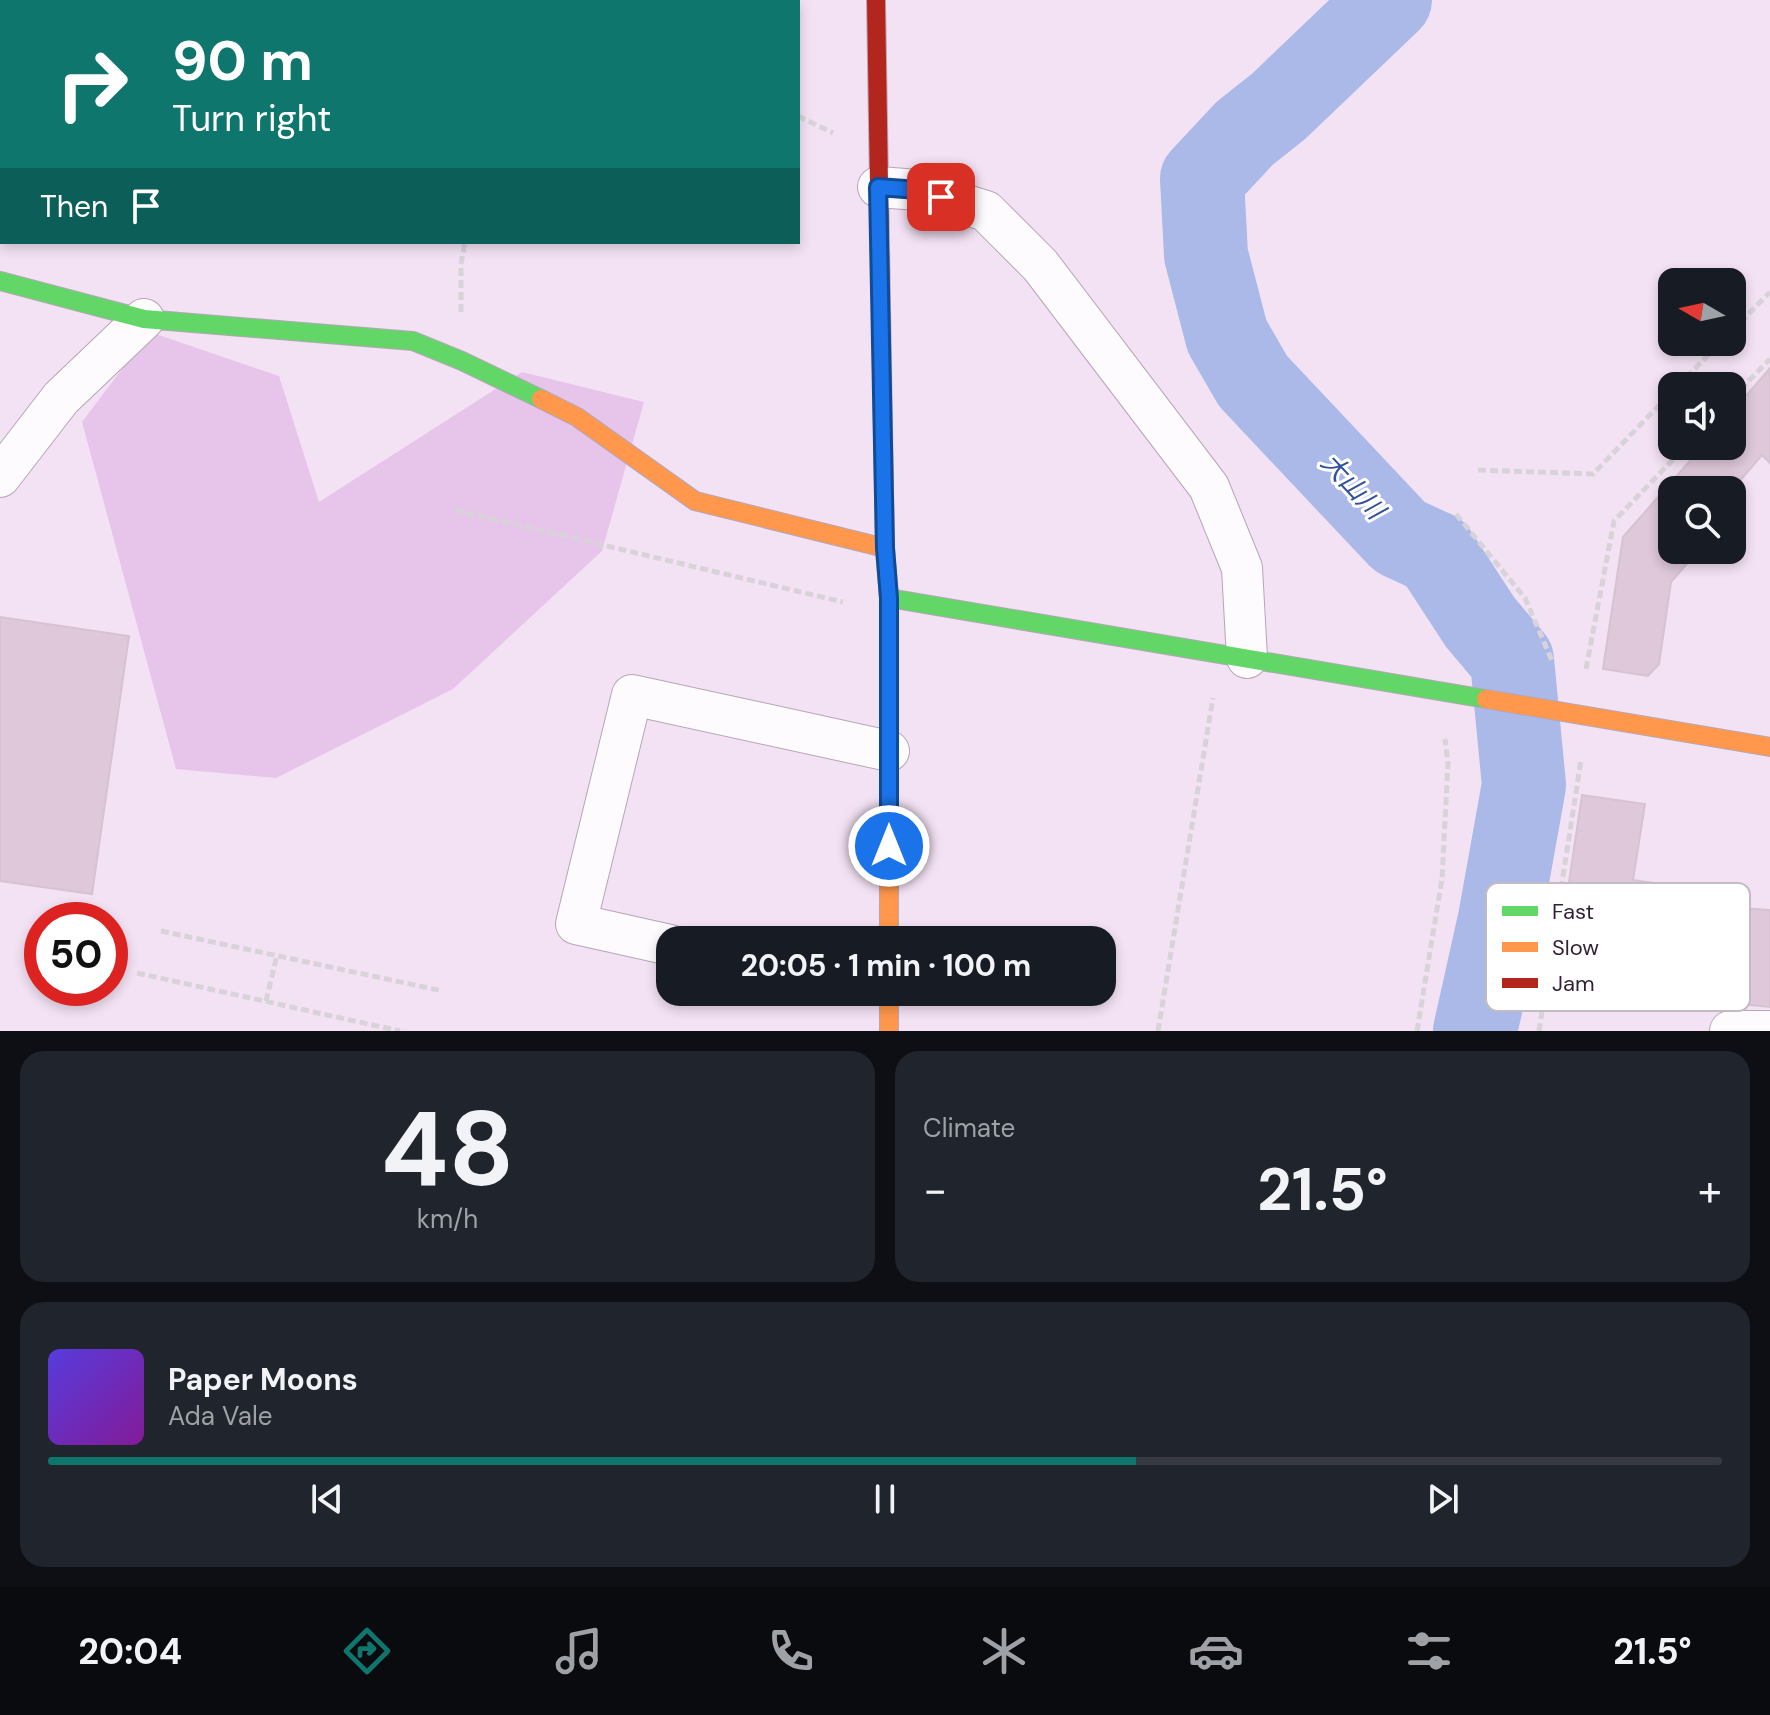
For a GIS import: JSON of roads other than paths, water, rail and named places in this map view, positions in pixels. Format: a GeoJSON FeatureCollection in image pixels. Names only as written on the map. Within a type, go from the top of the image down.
{"type":"FeatureCollection","features":[{"type":"Feature","properties":{"kind":"street"},"geometry":{"type":"LineString","coordinates":[[876,0],[885,548],[889,605],[889,926]]}},
{"type":"Feature","properties":{"kind":"street"},"geometry":{"type":"LineString","coordinates":[[878,187],[918,190],[986,211],[1040,265],[1209,487],[1242,568],[1241,657]]}},
{"type":"Feature","properties":{"kind":"street"},"geometry":{"type":"LineString","coordinates":[[0,281],[144,319],[413,341],[462,361],[577,417],[695,501],[885,548]]}},
{"type":"Feature","properties":{"kind":"street"},"geometry":{"type":"LineString","coordinates":[[0,477],[61,398],[144,319]]}},
{"type":"Feature","properties":{"kind":"street"},"geometry":{"type":"LineString","coordinates":[[889,605],[1241,657],[1770,747]]}},
{"type":"Feature","properties":{"kind":"street"},"geometry":{"type":"LineString","coordinates":[[656,942],[576,924],[632,695],[889,751]]}},
{"type":"Feature","properties":{"kind":"street"},"geometry":{"type":"LineString","coordinates":[[889,1006],[889,1031]]}},
{"type":"Feature","properties":{"kind":"street"},"geometry":{"type":"LineString","coordinates":[[1730,1031],[1770,1031]]}},
{"type":"Feature","properties":{"kind":"waterway","name":"大山川"},"geometry":{"type":"LineString","coordinates":[[1390,0],[1279,106],[1245,133],[1202,179],[1206,255],[1227,336],[1253,381],[1400,537],[1435,553],[1480,622],[1512,660],[1524,785],[1506,883]]}},
{"type":"Feature","properties":{"kind":"waterway","name":"大山川"},"geometry":{"type":"LineString","coordinates":[[1475,1031],[1486,982]]}}]}
